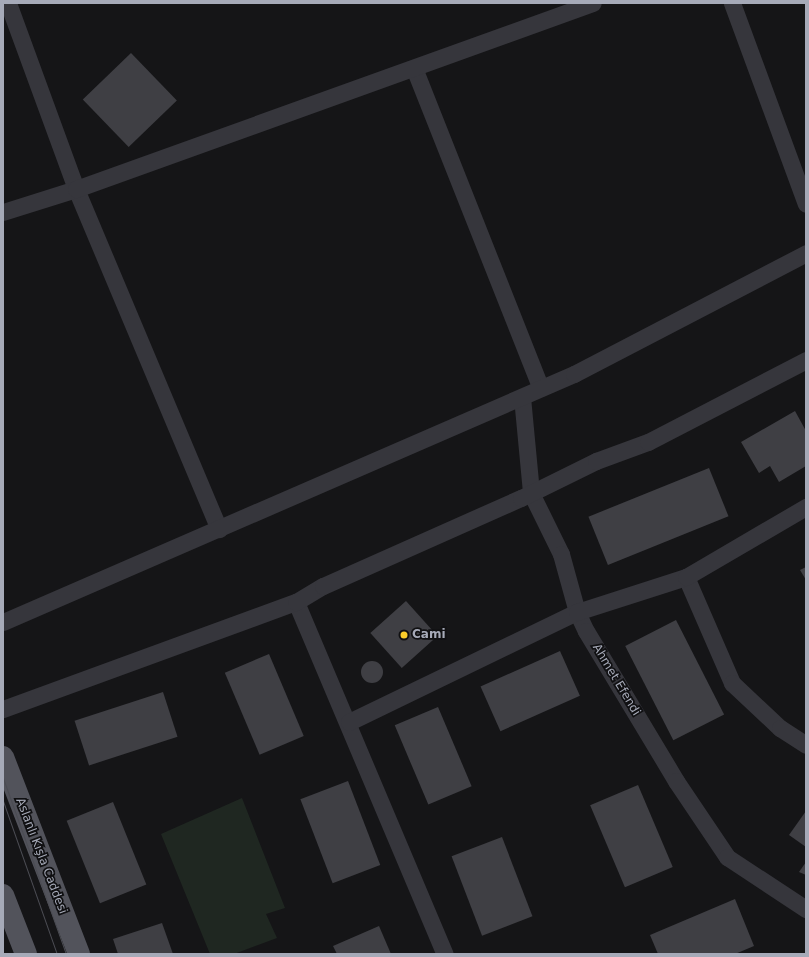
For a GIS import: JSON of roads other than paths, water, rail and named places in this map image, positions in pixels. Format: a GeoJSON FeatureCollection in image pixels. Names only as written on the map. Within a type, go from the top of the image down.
{"type":"FeatureCollection","features":[{"type":"Feature","properties":{"kind":"main road","name":"Aslanlı Kışla Caddesi"},"geometry":{"type":"LineString","coordinates":[[3,757],[79,954]]}},
{"type":"Feature","properties":{"kind":"main road"},"geometry":{"type":"LineString","coordinates":[[4,902],[26,954]]}},
{"type":"Feature","properties":{"kind":"street"},"geometry":{"type":"LineString","coordinates":[[8,3],[76,189],[219,529]]}},
{"type":"Feature","properties":{"kind":"street"},"geometry":{"type":"LineString","coordinates":[[3,212],[76,189],[593,3]]}},
{"type":"Feature","properties":{"kind":"street"},"geometry":{"type":"LineString","coordinates":[[732,3],[806,204]]}},
{"type":"Feature","properties":{"kind":"street"},"geometry":{"type":"LineString","coordinates":[[414,68],[541,388]]}},
{"type":"Feature","properties":{"kind":"street"},"geometry":{"type":"LineString","coordinates":[[3,622],[522,397],[806,253]]}},
{"type":"Feature","properties":{"kind":"street"},"geometry":{"type":"LineString","coordinates":[[3,709],[296,602],[323,586],[596,461],[648,442],[806,360]]}},
{"type":"Feature","properties":{"kind":"street","name":"Ahmet Efendi"},"geometry":{"type":"LineString","coordinates":[[522,397],[531,492],[561,554],[577,612],[676,781],[727,856],[806,909]]}},
{"type":"Feature","properties":{"kind":"street"},"geometry":{"type":"LineString","coordinates":[[349,722],[577,612],[686,577],[806,507]]}},
{"type":"Feature","properties":{"kind":"street"},"geometry":{"type":"LineString","coordinates":[[686,577],[732,683],[780,728],[806,745]]}},
{"type":"Feature","properties":{"kind":"street"},"geometry":{"type":"LineString","coordinates":[[296,602],[349,722],[445,954]]}},
{"type":"Feature","properties":{"kind":"tram line"},"geometry":{"type":"LineString","coordinates":[[3,778],[66,954]]}},
{"type":"Feature","properties":{"kind":"tram line"},"geometry":{"type":"LineString","coordinates":[[3,801],[57,954]]}},
{"type":"Feature","properties":{"kind":"place","name":"Cami"},"geometry":{"type":"Point","coordinates":[404,635]}}]}
